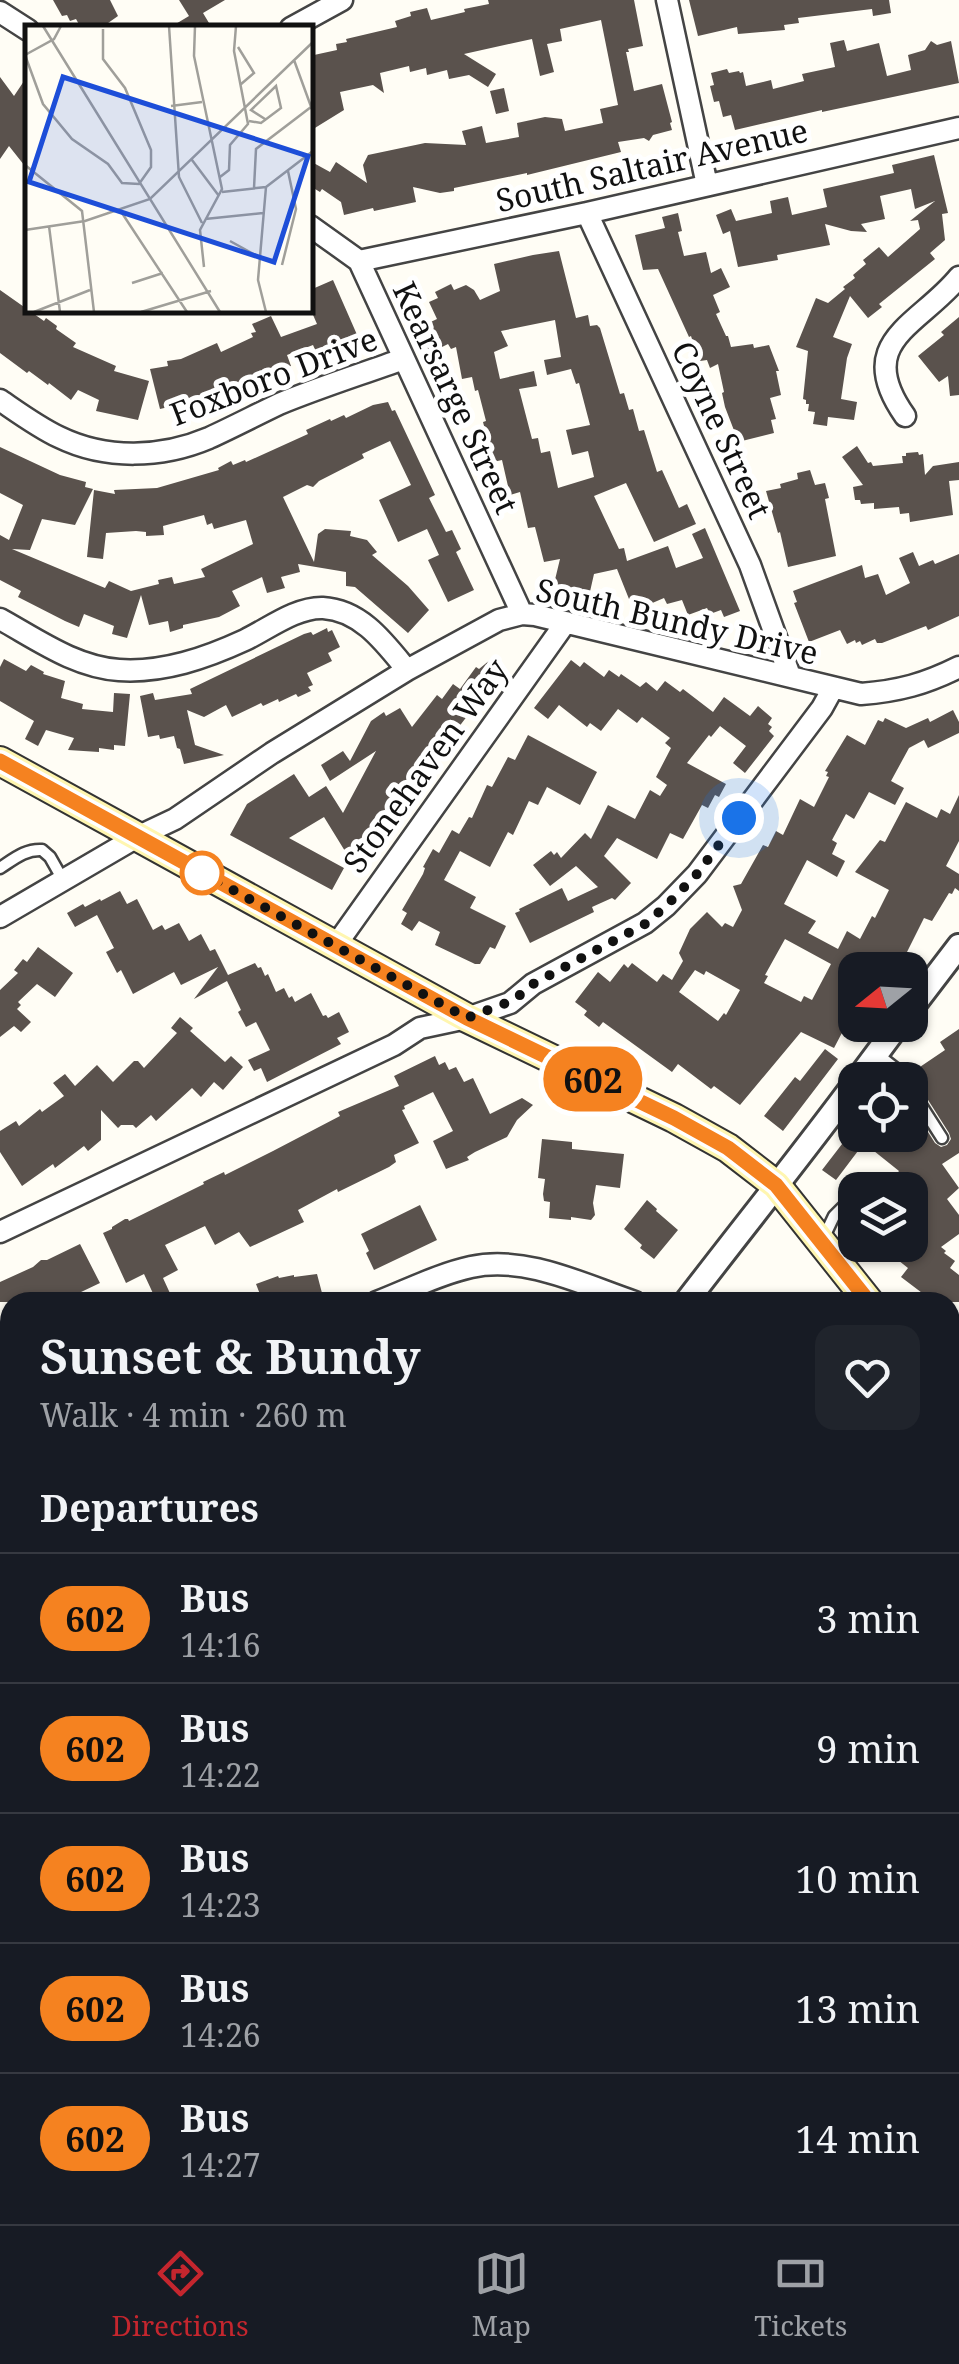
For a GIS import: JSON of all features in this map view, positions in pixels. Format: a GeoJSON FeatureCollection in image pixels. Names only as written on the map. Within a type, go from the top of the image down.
{"type":"FeatureCollection","features":[{"type":"Feature","properties":{"kind":"main road"},"geometry":{"type":"LineString","coordinates":[[0,761],[467,1018],[703,1132],[776,1185],[860,1292]]}},
{"type":"Feature","properties":{"kind":"street"},"geometry":{"type":"LineString","coordinates":[[296,25],[342,0]]}},
{"type":"Feature","properties":{"kind":"street"},"geometry":{"type":"LineString","coordinates":[[667,0],[707,185]]}},
{"type":"Feature","properties":{"kind":"street"},"geometry":{"type":"LineString","coordinates":[[0,12],[25,28]]}},
{"type":"Feature","properties":{"kind":"street","name":"South Saltair Avenue"},"geometry":{"type":"LineString","coordinates":[[359,261],[959,128]]}},
{"type":"Feature","properties":{"kind":"street","name":"Coyne Street"},"geometry":{"type":"LineString","coordinates":[[586,213],[750,565],[790,676]]}},
{"type":"Feature","properties":{"kind":"street","name":"Kearsarge Street"},"geometry":{"type":"LineString","coordinates":[[312,227],[359,261],[522,614]]}},
{"type":"Feature","properties":{"kind":"street"},"geometry":{"type":"LineString","coordinates":[[905,416],[892,398],[886,358],[908,323],[959,277]]}},
{"type":"Feature","properties":{"kind":"street","name":"Foxboro Drive"},"geometry":{"type":"LineString","coordinates":[[0,400],[59,438],[81,446],[142,455],[207,439],[282,403],[403,359]]}},
{"type":"Feature","properties":{"kind":"street"},"geometry":{"type":"LineString","coordinates":[[0,620],[78,662],[118,670],[154,670],[194,660],[294,614],[322,608],[346,614],[375,631],[407,670]]}},
{"type":"Feature","properties":{"kind":"street","name":"South Bundy Drive"},"geometry":{"type":"LineString","coordinates":[[0,916],[175,819],[407,670],[499,620],[522,614],[861,694],[893,692],[959,667]]}},
{"type":"Feature","properties":{"kind":"street","name":"Stonehaven Way"},"geometry":{"type":"LineString","coordinates":[[336,945],[566,622]]}},
{"type":"Feature","properties":{"kind":"street"},"geometry":{"type":"LineString","coordinates":[[0,1232],[394,1045],[420,1028],[467,1018],[514,1000],[533,984],[645,924],[697,874],[833,688]]}},
{"type":"Feature","properties":{"kind":"street"},"geometry":{"type":"LineString","coordinates":[[928,986],[959,946]]}},
{"type":"Feature","properties":{"kind":"street"},"geometry":{"type":"LineString","coordinates":[[870,1062],[885,1042]]}},
{"type":"Feature","properties":{"kind":"street"},"geometry":{"type":"LineString","coordinates":[[694,1292],[838,1106]]}},
{"type":"Feature","properties":{"kind":"street"},"geometry":{"type":"LineString","coordinates":[[401,1292],[472,1267],[504,1264],[543,1271],[605,1292]]}},
{"type":"Feature","properties":{"kind":"lane"},"geometry":{"type":"LineString","coordinates":[[0,868],[20,854],[42,850],[63,880]]}},
{"type":"Feature","properties":{"kind":"lane"},"geometry":{"type":"LineString","coordinates":[[877,1053],[888,1062]]}},
{"type":"Feature","properties":{"kind":"lane"},"geometry":{"type":"LineString","coordinates":[[928,1116],[942,1138]]}},
{"type":"Feature","properties":{"kind":"lane"},"geometry":{"type":"LineString","coordinates":[[822,1243],[838,1212]]}},
{"type":"Feature","properties":{"kind":"building"},"geometry":{"type":"Polygon","coordinates":[[[53,0],[110,0],[118,16],[105,25],[79,25],[76,19],[70,21],[67,15],[62,16],[53,0]]]}},
{"type":"Feature","properties":{"kind":"building"},"geometry":{"type":"Polygon","coordinates":[[[179,0],[225,0],[203,13],[210,25],[174,25],[189,16],[179,0]]]}},
{"type":"Feature","properties":{"kind":"building"},"geometry":{"type":"Polygon","coordinates":[[[488,0],[634,0],[643,46],[626,52],[634,91],[662,84],[672,130],[653,135],[649,141],[644,138],[618,142],[621,152],[527,175],[440,193],[413,187],[416,202],[344,215],[341,202],[312,187],[312,162],[330,172],[336,162],[367,183],[363,165],[368,155],[425,143],[466,145],[462,131],[482,126],[486,143],[519,137],[517,123],[545,117],[562,119],[565,131],[603,123],[600,109],[618,105],[601,20],[560,29],[562,41],[547,44],[554,72],[540,76],[532,39],[464,54],[496,74],[488,87],[469,75],[449,79],[447,70],[427,75],[426,68],[410,72],[409,66],[380,73],[384,93],[373,85],[340,92],[344,110],[312,130],[314,55],[337,50],[336,44],[347,42],[346,39],[397,27],[395,21],[411,16],[410,12],[427,8],[431,20],[489,4],[488,0]]]}},
{"type":"Feature","properties":{"kind":"building"},"geometry":{"type":"Polygon","coordinates":[[[689,0],[889,0],[891,13],[873,16],[872,9],[798,18],[799,23],[784,25],[785,30],[738,34],[737,27],[698,36],[689,0]]]}},
{"type":"Feature","properties":{"kind":"building"},"geometry":{"type":"Polygon","coordinates":[[[844,40],[847,51],[879,43],[887,76],[911,70],[908,55],[925,50],[931,41],[937,45],[951,41],[959,83],[735,130],[731,115],[723,117],[719,101],[714,102],[711,73],[727,69],[729,73],[743,72],[746,86],[771,80],[773,89],[804,81],[802,74],[835,67],[830,43],[844,40]]]}},
{"type":"Feature","properties":{"kind":"building"},"geometry":{"type":"Polygon","coordinates":[[[0,77],[14,96],[25,80],[25,166],[9,146],[0,159],[0,77]]]}},
{"type":"Feature","properties":{"kind":"building"},"geometry":{"type":"Polygon","coordinates":[[[504,88],[509,111],[496,114],[490,91],[504,88]]]}},
{"type":"Feature","properties":{"kind":"building"},"geometry":{"type":"Polygon","coordinates":[[[934,155],[948,213],[942,214],[945,240],[930,253],[935,259],[879,304],[882,307],[868,318],[850,296],[833,337],[852,344],[841,399],[857,402],[854,420],[828,417],[827,426],[813,424],[815,412],[808,411],[809,404],[803,399],[808,351],[796,347],[816,298],[828,303],[845,289],[866,264],[863,260],[879,247],[888,257],[920,229],[918,220],[910,221],[935,201],[915,209],[911,189],[880,196],[885,219],[861,224],[867,232],[825,224],[830,245],[738,267],[730,231],[723,234],[716,215],[731,209],[736,221],[772,213],[770,201],[788,197],[792,215],[827,207],[823,189],[894,173],[892,165],[934,155]]]}},
{"type":"Feature","properties":{"kind":"building"},"geometry":{"type":"Polygon","coordinates":[[[678,213],[684,256],[706,252],[711,273],[721,268],[730,287],[713,295],[720,312],[716,314],[731,347],[769,345],[779,371],[781,395],[770,398],[776,419],[771,420],[774,433],[742,441],[739,432],[735,433],[725,407],[718,364],[710,368],[707,360],[698,358],[658,269],[643,270],[635,235],[665,228],[662,217],[678,213]]]}},
{"type":"Feature","properties":{"kind":"building"},"geometry":{"type":"Polygon","coordinates":[[[559,251],[576,318],[588,315],[590,326],[600,328],[620,394],[624,393],[629,410],[633,409],[639,431],[644,430],[657,472],[662,470],[679,508],[687,504],[696,524],[654,542],[626,483],[594,496],[619,549],[624,548],[627,561],[668,546],[676,568],[703,558],[692,534],[705,528],[740,611],[724,617],[721,610],[710,614],[707,608],[688,615],[682,600],[667,604],[664,598],[650,604],[648,599],[637,603],[634,597],[629,599],[617,569],[594,574],[589,596],[553,588],[560,559],[544,562],[535,527],[528,528],[520,492],[510,495],[502,460],[493,462],[483,422],[486,421],[472,377],[462,379],[456,347],[451,349],[448,344],[430,353],[418,328],[437,319],[429,302],[438,298],[435,292],[451,284],[454,290],[466,285],[480,300],[500,291],[494,264],[559,251]],[[555,320],[501,331],[508,346],[494,352],[500,379],[534,371],[537,386],[519,389],[532,439],[538,438],[541,453],[550,451],[558,488],[594,477],[588,451],[572,455],[566,430],[590,425],[579,383],[576,384],[571,369],[547,375],[544,360],[561,357],[555,320]]]}},
{"type":"Feature","properties":{"kind":"building"},"geometry":{"type":"Polygon","coordinates":[[[333,280],[358,337],[317,354],[313,345],[287,355],[291,366],[195,407],[178,411],[177,405],[160,409],[150,369],[168,366],[167,361],[217,343],[221,352],[253,337],[251,333],[256,332],[252,324],[271,316],[281,337],[317,324],[312,312],[312,289],[333,280]]]}},
{"type":"Feature","properties":{"kind":"building"},"geometry":{"type":"Polygon","coordinates":[[[0,290],[25,308],[25,312],[57,326],[76,343],[73,347],[116,366],[114,371],[149,381],[138,420],[96,411],[99,400],[78,390],[71,400],[0,353],[0,290]]]}},
{"type":"Feature","properties":{"kind":"building"},"geometry":{"type":"Polygon","coordinates":[[[959,317],[959,395],[950,396],[948,376],[939,382],[918,356],[959,317]]]}},
{"type":"Feature","properties":{"kind":"building"},"geometry":{"type":"Polygon","coordinates":[[[388,402],[435,495],[429,498],[446,532],[452,530],[461,549],[456,552],[474,590],[448,602],[428,560],[439,555],[427,529],[398,542],[379,500],[411,485],[390,441],[362,454],[364,458],[313,487],[307,485],[283,497],[314,562],[318,534],[325,529],[351,531],[350,536],[367,540],[377,552],[372,555],[429,610],[408,633],[355,587],[346,586],[346,572],[298,564],[300,572],[281,577],[285,588],[267,593],[262,577],[232,591],[240,606],[170,632],[168,621],[149,625],[141,595],[127,638],[112,634],[114,626],[84,614],[79,627],[65,621],[18,597],[21,591],[0,580],[0,535],[9,540],[23,505],[0,493],[0,447],[60,475],[86,482],[85,487],[93,489],[75,525],[42,519],[30,550],[12,549],[105,588],[109,581],[131,591],[172,577],[174,584],[205,577],[201,569],[253,544],[246,520],[214,529],[212,523],[207,525],[204,515],[163,526],[164,535],[146,536],[146,532],[136,531],[106,533],[103,559],[87,557],[94,490],[115,494],[114,490],[157,488],[219,470],[231,461],[233,465],[246,462],[308,434],[306,430],[330,419],[344,415],[346,418],[388,402]]]}},
{"type":"Feature","properties":{"kind":"building"},"geometry":{"type":"Polygon","coordinates":[[[857,446],[873,466],[903,463],[906,453],[923,454],[925,475],[933,466],[959,462],[959,480],[949,481],[953,515],[910,522],[909,513],[900,514],[899,507],[874,509],[874,503],[861,504],[855,500],[853,487],[863,485],[842,457],[857,446]]]}},
{"type":"Feature","properties":{"kind":"building"},"geometry":{"type":"Polygon","coordinates":[[[810,470],[815,485],[825,483],[836,556],[788,567],[766,491],[781,488],[780,484],[798,479],[797,473],[810,470]]]}},
{"type":"Feature","properties":{"kind":"building"},"geometry":{"type":"Polygon","coordinates":[[[913,552],[919,566],[959,554],[959,616],[882,643],[875,639],[862,645],[855,640],[847,644],[840,630],[809,642],[793,591],[862,565],[865,578],[878,574],[886,595],[910,583],[899,558],[913,552]]]}},
{"type":"Feature","properties":{"kind":"building"},"geometry":{"type":"Polygon","coordinates":[[[327,628],[340,647],[328,653],[332,661],[307,673],[313,685],[308,687],[311,691],[263,706],[261,703],[232,717],[226,705],[204,717],[187,710],[195,745],[224,755],[184,764],[174,736],[148,737],[140,696],[153,693],[155,700],[192,694],[190,689],[304,634],[313,635],[327,628]]]}},
{"type":"Feature","properties":{"kind":"building"},"geometry":{"type":"Polygon","coordinates":[[[4,659],[26,671],[31,665],[43,674],[65,681],[61,698],[83,704],[82,709],[113,712],[114,693],[130,694],[125,746],[114,745],[114,750],[99,748],[99,752],[68,750],[74,738],[46,730],[38,746],[25,739],[34,721],[0,701],[0,667],[4,659]]]}},
{"type":"Feature","properties":{"kind":"building"},"geometry":{"type":"Polygon","coordinates":[[[490,660],[503,669],[424,769],[419,767],[379,825],[386,830],[356,869],[324,817],[289,838],[344,868],[332,890],[230,835],[247,804],[294,774],[309,797],[326,786],[343,813],[376,751],[330,781],[321,765],[343,751],[350,761],[371,721],[384,712],[386,716],[400,708],[412,727],[437,695],[442,699],[453,684],[460,689],[476,667],[479,669],[490,660]]]}},
{"type":"Feature","properties":{"kind":"building"},"geometry":{"type":"Polygon","coordinates":[[[571,660],[580,667],[584,662],[604,677],[609,670],[640,687],[646,682],[657,691],[665,681],[680,692],[683,689],[713,712],[724,697],[750,716],[758,706],[772,718],[768,724],[774,736],[745,773],[733,763],[746,746],[720,726],[709,735],[687,763],[726,784],[708,808],[702,805],[683,839],[670,833],[657,859],[617,838],[604,856],[631,883],[615,900],[592,907],[594,912],[530,943],[515,913],[519,909],[562,888],[568,901],[598,887],[576,866],[550,886],[533,865],[551,851],[561,858],[585,833],[591,839],[608,805],[635,819],[650,790],[660,796],[667,785],[656,777],[671,748],[665,743],[670,738],[642,717],[637,723],[618,709],[601,731],[590,723],[587,727],[559,705],[548,719],[534,708],[571,660]]]}},
{"type":"Feature","properties":{"kind":"building"},"geometry":{"type":"Polygon","coordinates":[[[953,710],[959,733],[928,748],[924,740],[909,748],[891,781],[904,788],[895,805],[869,792],[854,819],[846,814],[832,840],[837,843],[832,854],[845,861],[837,877],[807,860],[784,904],[816,921],[808,933],[838,949],[847,931],[860,939],[889,890],[855,872],[880,840],[885,842],[906,802],[937,818],[941,809],[950,814],[959,795],[959,841],[946,866],[959,874],[959,891],[955,888],[949,893],[932,921],[924,918],[907,952],[838,952],[838,1040],[834,1048],[801,1032],[740,1105],[678,1064],[672,1072],[603,1022],[599,1027],[584,1015],[587,1011],[575,1002],[598,972],[610,982],[624,964],[628,968],[632,963],[657,982],[663,974],[672,980],[683,961],[679,953],[690,929],[707,912],[722,927],[725,923],[733,927],[742,910],[733,886],[741,884],[763,845],[768,847],[776,831],[783,835],[800,799],[814,807],[829,777],[825,771],[847,735],[865,745],[878,720],[883,722],[885,718],[906,728],[928,718],[930,722],[953,710]],[[785,939],[764,983],[801,1002],[804,996],[812,1000],[831,964],[785,939]],[[695,970],[679,992],[718,1021],[726,1015],[740,990],[706,971],[704,975],[695,970]]]}},
{"type":"Feature","properties":{"kind":"building"},"geometry":{"type":"Polygon","coordinates":[[[528,735],[597,772],[580,805],[547,787],[538,805],[529,801],[513,835],[508,832],[490,867],[460,851],[444,880],[476,897],[470,908],[506,926],[495,949],[490,947],[480,964],[475,964],[435,945],[440,932],[419,921],[412,931],[401,924],[407,913],[402,910],[433,849],[439,853],[452,830],[459,834],[472,818],[487,785],[492,787],[508,757],[515,760],[528,735]]]}},
{"type":"Feature","properties":{"kind":"building"},"geometry":{"type":"Polygon","coordinates":[[[120,891],[127,904],[137,899],[153,930],[162,925],[165,930],[179,923],[189,941],[201,934],[210,951],[215,949],[228,975],[255,963],[265,976],[268,974],[276,992],[284,988],[295,1002],[311,993],[323,1016],[328,1018],[339,1012],[349,1032],[337,1038],[341,1044],[267,1082],[261,1068],[254,1071],[248,1060],[270,1050],[256,1022],[246,1027],[227,981],[194,999],[218,967],[181,985],[174,972],[133,994],[106,952],[114,948],[97,915],[75,927],[67,913],[120,891]]]}},
{"type":"Feature","properties":{"kind":"building"},"geometry":{"type":"Polygon","coordinates":[[[38,947],[73,973],[55,997],[37,984],[18,1002],[21,1005],[17,1009],[31,1022],[21,1032],[14,1026],[0,1037],[0,990],[18,973],[14,970],[23,959],[27,962],[38,947]]]}},
{"type":"Feature","properties":{"kind":"building"},"geometry":{"type":"Polygon","coordinates":[[[180,1017],[225,1062],[231,1056],[243,1067],[223,1090],[214,1082],[201,1097],[192,1088],[156,1121],[151,1115],[136,1128],[118,1128],[101,1110],[101,1140],[88,1151],[84,1146],[55,1168],[53,1164],[22,1186],[0,1152],[0,1131],[16,1121],[19,1126],[64,1096],[53,1083],[65,1074],[75,1086],[97,1065],[113,1082],[134,1061],[144,1068],[177,1033],[171,1028],[180,1017]]]}},
{"type":"Feature","properties":{"kind":"building"},"geometry":{"type":"Polygon","coordinates":[[[959,1029],[959,1153],[942,1164],[959,1188],[947,1199],[959,1215],[959,1234],[941,1247],[955,1261],[950,1268],[959,1275],[959,1292],[921,1292],[901,1277],[908,1268],[900,1262],[928,1262],[928,1172],[898,1172],[875,1152],[928,1152],[928,1132],[935,1143],[947,1145],[949,1133],[928,1100],[927,1062],[945,1050],[940,1042],[959,1029]]]}},
{"type":"Feature","properties":{"kind":"building"},"geometry":{"type":"Polygon","coordinates":[[[825,1049],[838,1059],[783,1131],[764,1116],[795,1077],[800,1081],[825,1049]]]}},
{"type":"Feature","properties":{"kind":"building"},"geometry":{"type":"Polygon","coordinates":[[[435,1056],[439,1065],[445,1062],[449,1070],[456,1067],[464,1082],[473,1078],[490,1114],[522,1098],[533,1105],[507,1137],[446,1169],[433,1141],[453,1131],[433,1092],[402,1110],[419,1143],[394,1155],[396,1162],[389,1167],[298,1210],[304,1222],[250,1247],[239,1232],[215,1245],[205,1226],[165,1245],[178,1270],[163,1278],[169,1292],[152,1292],[144,1274],[126,1283],[103,1233],[125,1219],[129,1221],[273,1151],[340,1116],[338,1112],[399,1086],[394,1076],[435,1056]]]}},
{"type":"Feature","properties":{"kind":"building"},"geometry":{"type":"Polygon","coordinates":[[[542,1139],[572,1142],[572,1149],[624,1154],[620,1188],[596,1185],[595,1215],[591,1220],[549,1218],[550,1202],[544,1201],[543,1194],[545,1179],[538,1178],[542,1139]]]}},
{"type":"Feature","properties":{"kind":"building"},"geometry":{"type":"Polygon","coordinates":[[[838,1149],[857,1152],[838,1172],[836,1180],[822,1170],[838,1149]]]}},
{"type":"Feature","properties":{"kind":"building"},"geometry":{"type":"Polygon","coordinates":[[[647,1200],[678,1230],[654,1259],[624,1229],[647,1200]]]}},
{"type":"Feature","properties":{"kind":"building"},"geometry":{"type":"Polygon","coordinates":[[[420,1205],[437,1240],[374,1270],[361,1234],[420,1205]]]}},
{"type":"Feature","properties":{"kind":"building"},"geometry":{"type":"Polygon","coordinates":[[[80,1244],[100,1283],[81,1292],[0,1292],[0,1282],[80,1244]]]}},
{"type":"Feature","properties":{"kind":"building"},"geometry":{"type":"Polygon","coordinates":[[[317,1274],[322,1292],[259,1292],[256,1284],[278,1276],[317,1274]]]}},
{"type":"Feature","properties":{"kind":"bus line","name":"602"},"geometry":{"type":"LineString","coordinates":[[0,761],[467,1018],[703,1132],[776,1185],[861,1292]]}},
{"type":"Feature","properties":{"kind":"route"},"geometry":{"type":"LineString","coordinates":[[202,873],[467,1018],[514,1000],[533,984],[645,924],[697,874],[739,818]]}}]}
